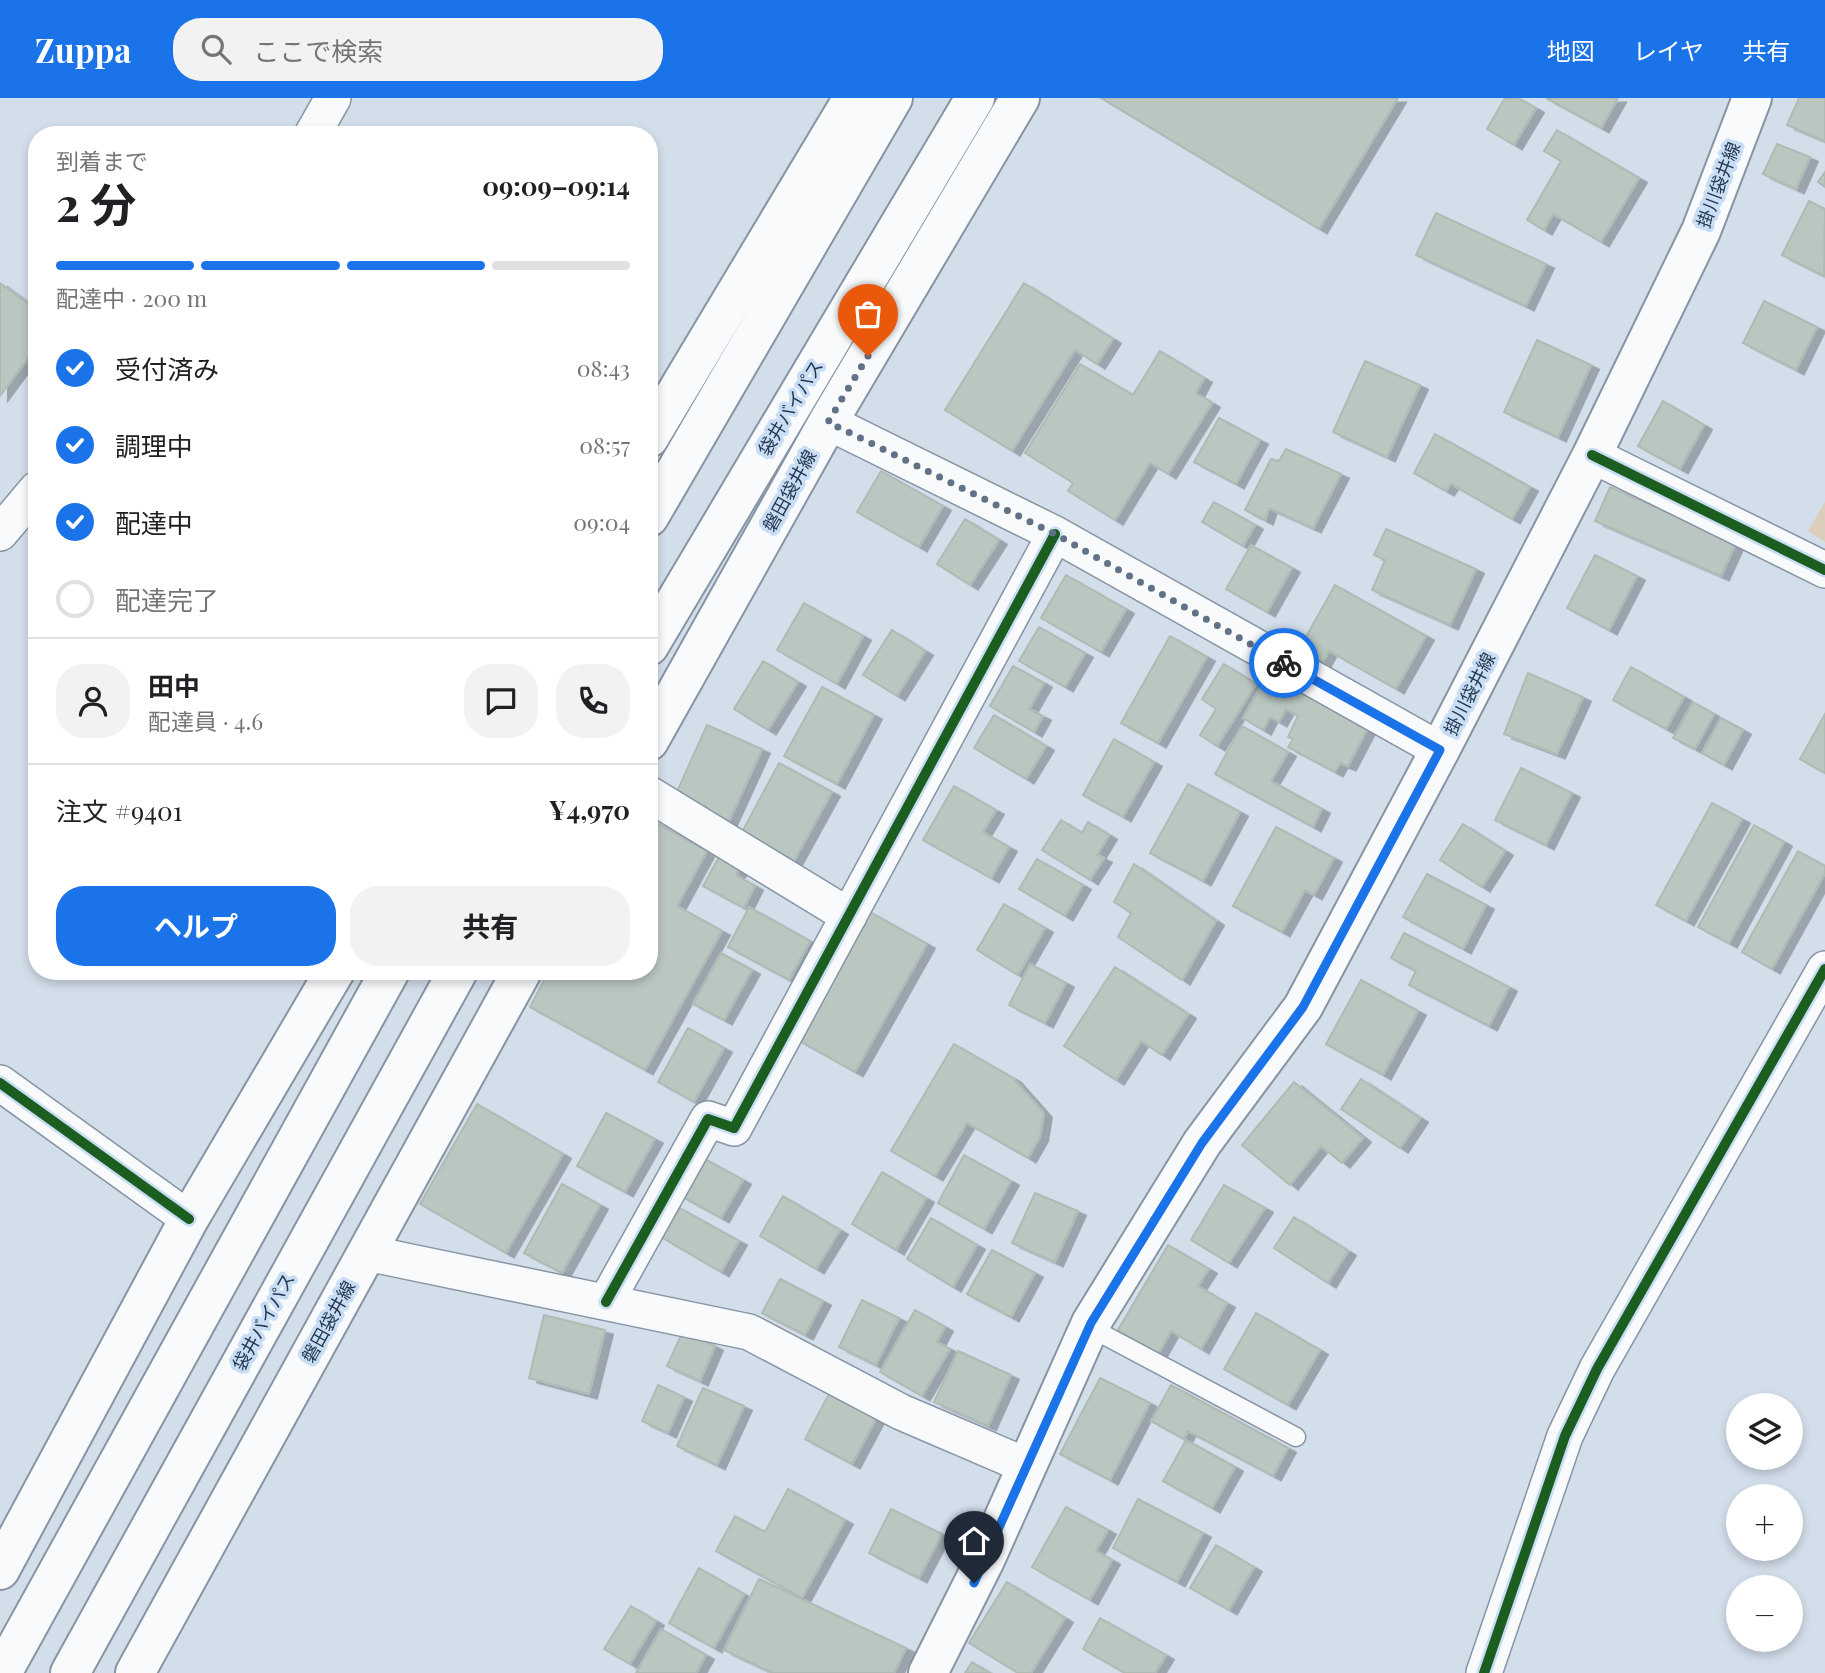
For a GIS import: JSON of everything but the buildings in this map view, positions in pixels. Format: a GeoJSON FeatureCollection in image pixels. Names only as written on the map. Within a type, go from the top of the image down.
{"type":"FeatureCollection","features":[{"type":"Feature","properties":{"kind":"main road"},"geometry":{"type":"LineString","coordinates":[[658,423],[853,98]]}},
{"type":"Feature","properties":{"kind":"main road"},"geometry":{"type":"LineString","coordinates":[[658,502],[893,98]]}},
{"type":"Feature","properties":{"kind":"main road","name":"袋井バイパス"},"geometry":{"type":"LineString","coordinates":[[658,631],[975,98]]}},
{"type":"Feature","properties":{"kind":"main road","name":"磐田袋井線"},"geometry":{"type":"LineString","coordinates":[[658,725],[828,422],[1020,98]]}},
{"type":"Feature","properties":{"kind":"main road","name":"掛川袋井線"},"geometry":{"type":"LineString","coordinates":[[928,1673],[985,1560],[1089,1327],[1202,1143],[1303,1007],[1440,750],[1592,455],[1701,231],[1752,98]]}},
{"type":"Feature","properties":{"kind":"main road"},"geometry":{"type":"LineString","coordinates":[[0,1570],[189,1219],[330,980]]}},
{"type":"Feature","properties":{"kind":"main road"},"geometry":{"type":"LineString","coordinates":[[2,1673],[385,980]]}},
{"type":"Feature","properties":{"kind":"main road","name":"袋井バイパス"},"geometry":{"type":"LineString","coordinates":[[70,1673],[453,980]]}},
{"type":"Feature","properties":{"kind":"main road","name":"磐田袋井線"},"geometry":{"type":"LineString","coordinates":[[135,1673],[517,980]]}},
{"type":"Feature","properties":{"kind":"street"},"geometry":{"type":"LineString","coordinates":[[317,126],[333,98]]}},
{"type":"Feature","properties":{"kind":"street"},"geometry":{"type":"LineString","coordinates":[[828,422],[1055,534],[1440,750]]}},
{"type":"Feature","properties":{"kind":"street"},"geometry":{"type":"LineString","coordinates":[[1592,455],[1825,570]]}},
{"type":"Feature","properties":{"kind":"street"},"geometry":{"type":"LineString","coordinates":[[0,533],[28,500]]}},
{"type":"Feature","properties":{"kind":"street"},"geometry":{"type":"LineString","coordinates":[[606,1303],[708,1119],[734,1128],[1055,534]]}},
{"type":"Feature","properties":{"kind":"street"},"geometry":{"type":"LineString","coordinates":[[658,799],[849,916]]}},
{"type":"Feature","properties":{"kind":"street"},"geometry":{"type":"LineString","coordinates":[[1484,1673],[1564,1436],[1591,1380],[1825,969]]}},
{"type":"Feature","properties":{"kind":"street"},"geometry":{"type":"LineString","coordinates":[[0,1083],[189,1219]]}},
{"type":"Feature","properties":{"kind":"street"},"geometry":{"type":"LineString","coordinates":[[367,1253],[749,1332],[901,1412],[1027,1466]]}},
{"type":"Feature","properties":{"kind":"lane"},"geometry":{"type":"LineString","coordinates":[[1089,1327],[1296,1437]]}},
{"type":"Feature","properties":{"kind":"shaded area"},"geometry":{"type":"Polygon","coordinates":[[[1825,502],[1825,542],[1808,531],[1825,502]]]}},
{"type":"Feature","properties":{"kind":"cycle path"},"geometry":{"type":"LineString","coordinates":[[1592,455],[1825,570]]}},
{"type":"Feature","properties":{"kind":"cycle path"},"geometry":{"type":"LineString","coordinates":[[606,1302],[708,1119],[734,1128],[1055,534]]}},
{"type":"Feature","properties":{"kind":"cycle path"},"geometry":{"type":"LineString","coordinates":[[1484,1673],[1565,1436],[1597,1369],[1825,969]]}},
{"type":"Feature","properties":{"kind":"cycle path"},"geometry":{"type":"LineString","coordinates":[[0,1083],[189,1219]]}},
{"type":"Feature","properties":{"kind":"way so far"},"geometry":{"type":"LineString","coordinates":[[868,356],[828,422],[1055,534],[1284,663]]}},
{"type":"Feature","properties":{"kind":"route"},"geometry":{"type":"LineString","coordinates":[[974,1583],[1091,1323],[1202,1143],[1303,1007],[1440,750],[1284,663]]}}]}
